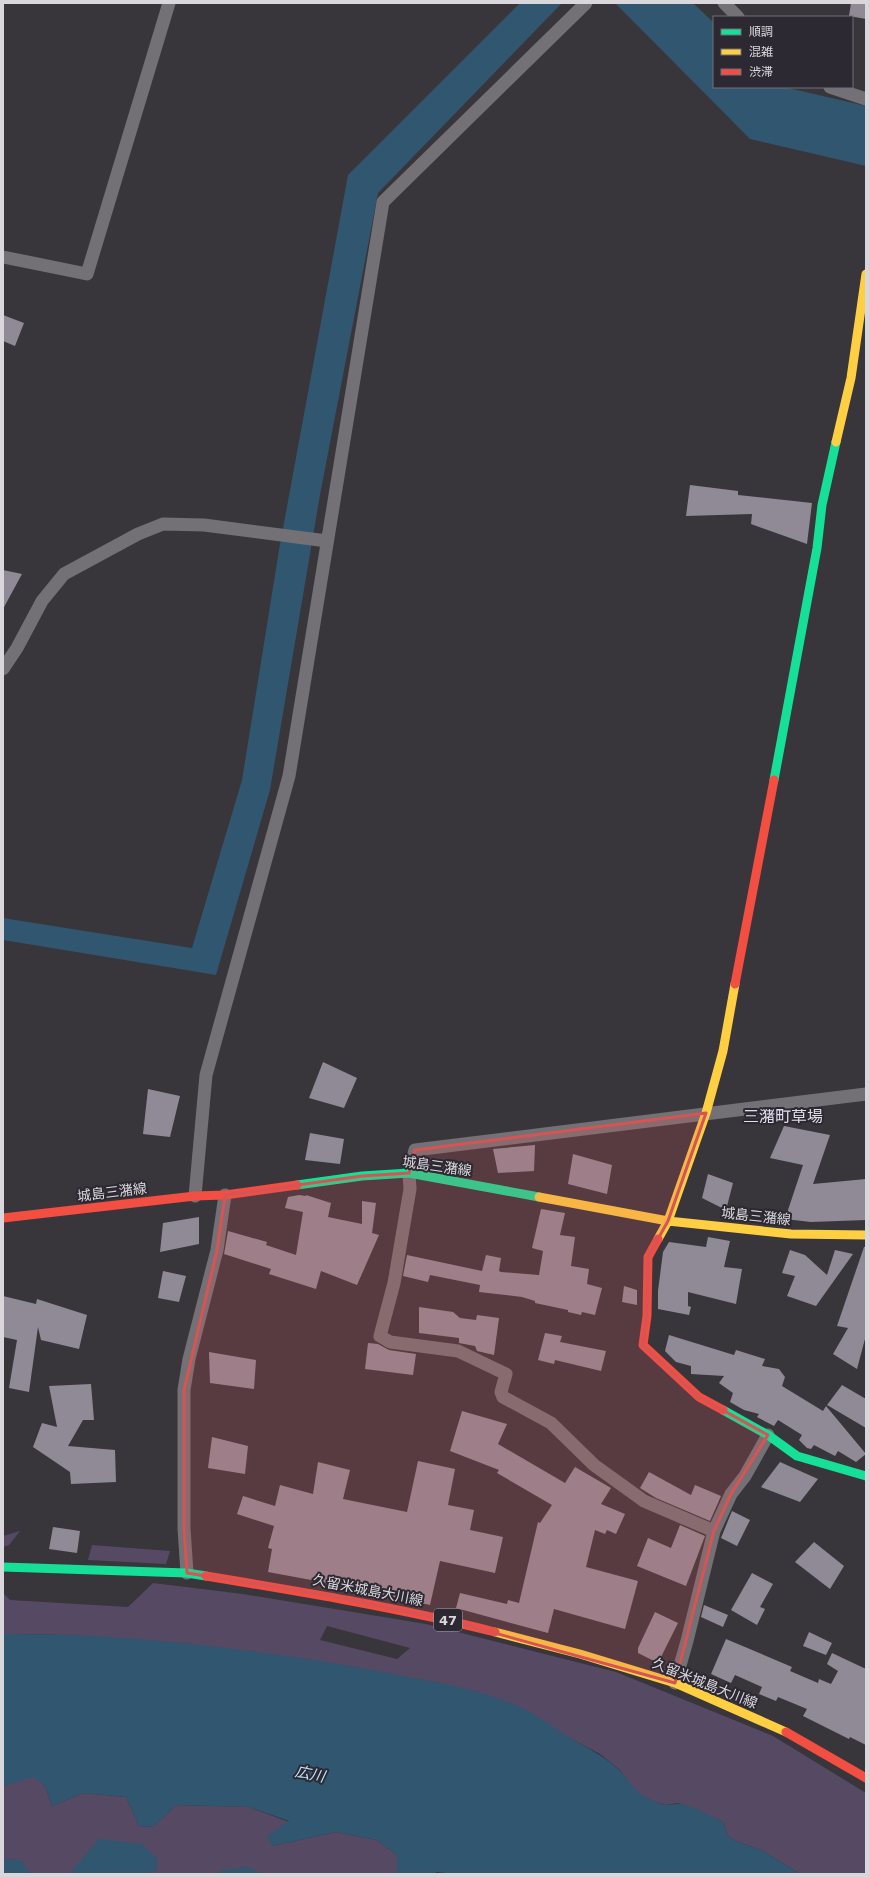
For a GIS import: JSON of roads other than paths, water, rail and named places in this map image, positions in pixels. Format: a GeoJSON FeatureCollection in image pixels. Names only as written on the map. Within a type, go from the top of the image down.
{"type":"FeatureCollection","features":[{"type":"Feature","properties":{"kind":"main road"},"geometry":{"type":"LineString","coordinates":[[866,274],[851,378],[822,504],[817,548],[723,1051],[706,1113],[668,1221],[648,1257],[648,1316],[643,1345],[699,1397],[768,1435],[797,1456],[866,1476]]}},
{"type":"Feature","properties":{"kind":"main road","name":"城島三潴線"},"geometry":{"type":"LineString","coordinates":[[3,1218],[195,1196],[225,1195],[362,1176],[409,1173],[668,1221],[791,1234],[866,1235]]}},
{"type":"Feature","properties":{"kind":"main road","name":"久留米城島大川線"},"geometry":{"type":"LineString","coordinates":[[3,1567],[187,1573],[336,1597],[455,1622],[580,1654],[675,1683],[785,1731],[866,1778]]}},
{"type":"Feature","properties":{"kind":"street"},"geometry":{"type":"LineString","coordinates":[[3,256],[87,274],[169,3]]}},
{"type":"Feature","properties":{"kind":"street"},"geometry":{"type":"LineString","coordinates":[[195,1196],[206,1075],[289,776],[383,202],[586,3]]}},
{"type":"Feature","properties":{"kind":"street"},"geometry":{"type":"LineString","coordinates":[[724,3],[737,16]]}},
{"type":"Feature","properties":{"kind":"street"},"geometry":{"type":"LineString","coordinates":[[833,88],[866,99]]}},
{"type":"Feature","properties":{"kind":"street"},"geometry":{"type":"LineString","coordinates":[[3,669],[17,648],[42,601],[64,574],[138,534],[163,524],[204,525],[327,541]]}},
{"type":"Feature","properties":{"kind":"street"},"geometry":{"type":"LineString","coordinates":[[714,1531],[644,1501],[594,1465],[551,1423],[502,1397],[506,1374],[458,1351],[390,1342],[380,1336],[394,1283],[410,1189],[409,1173],[415,1150],[866,1094]]}},
{"type":"Feature","properties":{"kind":"street"},"geometry":{"type":"LineString","coordinates":[[187,1573],[184,1528],[184,1390],[189,1358],[217,1250],[225,1195]]}},
{"type":"Feature","properties":{"kind":"street"},"geometry":{"type":"LineString","coordinates":[[675,1683],[714,1531],[731,1494],[745,1476],[768,1435]]}},
{"type":"Feature","properties":{"kind":"water"},"geometry":{"type":"Polygon","coordinates":[[[520,3],[562,3],[378,193],[320,495],[270,790],[216,975],[3,940],[3,918],[192,948],[242,780],[279,550],[348,175],[520,3]]]}},
{"type":"Feature","properties":{"kind":"water"},"geometry":{"type":"Polygon","coordinates":[[[615,3],[693,3],[713,22],[713,88],[788,88],[866,106],[866,166],[750,139],[615,3]]]}},
{"type":"Feature","properties":{"kind":"water","name":"広川"},"geometry":{"type":"Polygon","coordinates":[[[3,1634],[50,1634],[143,1639],[237,1649],[377,1671],[449,1685],[501,1699],[537,1716],[567,1736],[600,1755],[622,1772],[637,1791],[645,1797],[655,1802],[668,1805],[687,1805],[708,1814],[723,1822],[728,1836],[735,1841],[761,1850],[800,1874],[455,1874],[437,1872],[433,1874],[397,1874],[397,1855],[377,1840],[336,1832],[272,1846],[267,1836],[289,1821],[249,1807],[176,1805],[153,1827],[139,1826],[126,1797],[83,1793],[52,1806],[45,1786],[34,1777],[3,1786],[3,1634]]]}},
{"type":"Feature","properties":{"kind":"water"},"geometry":{"type":"Polygon","coordinates":[[[99,1839],[142,1844],[157,1859],[157,1871],[144,1874],[72,1874],[71,1872],[99,1839]]]}},
{"type":"Feature","properties":{"kind":"water"},"geometry":{"type":"Polygon","coordinates":[[[3,1859],[21,1860],[31,1874],[3,1874],[3,1859]]]}},
{"type":"Feature","properties":{"kind":"water"},"geometry":{"type":"Polygon","coordinates":[[[248,1867],[263,1874],[215,1874],[222,1870],[248,1867]]]}},
{"type":"Feature","properties":{"kind":"district","name":"三潴町草場"},"geometry":{"type":"Point","coordinates":[783,1116]}}]}
